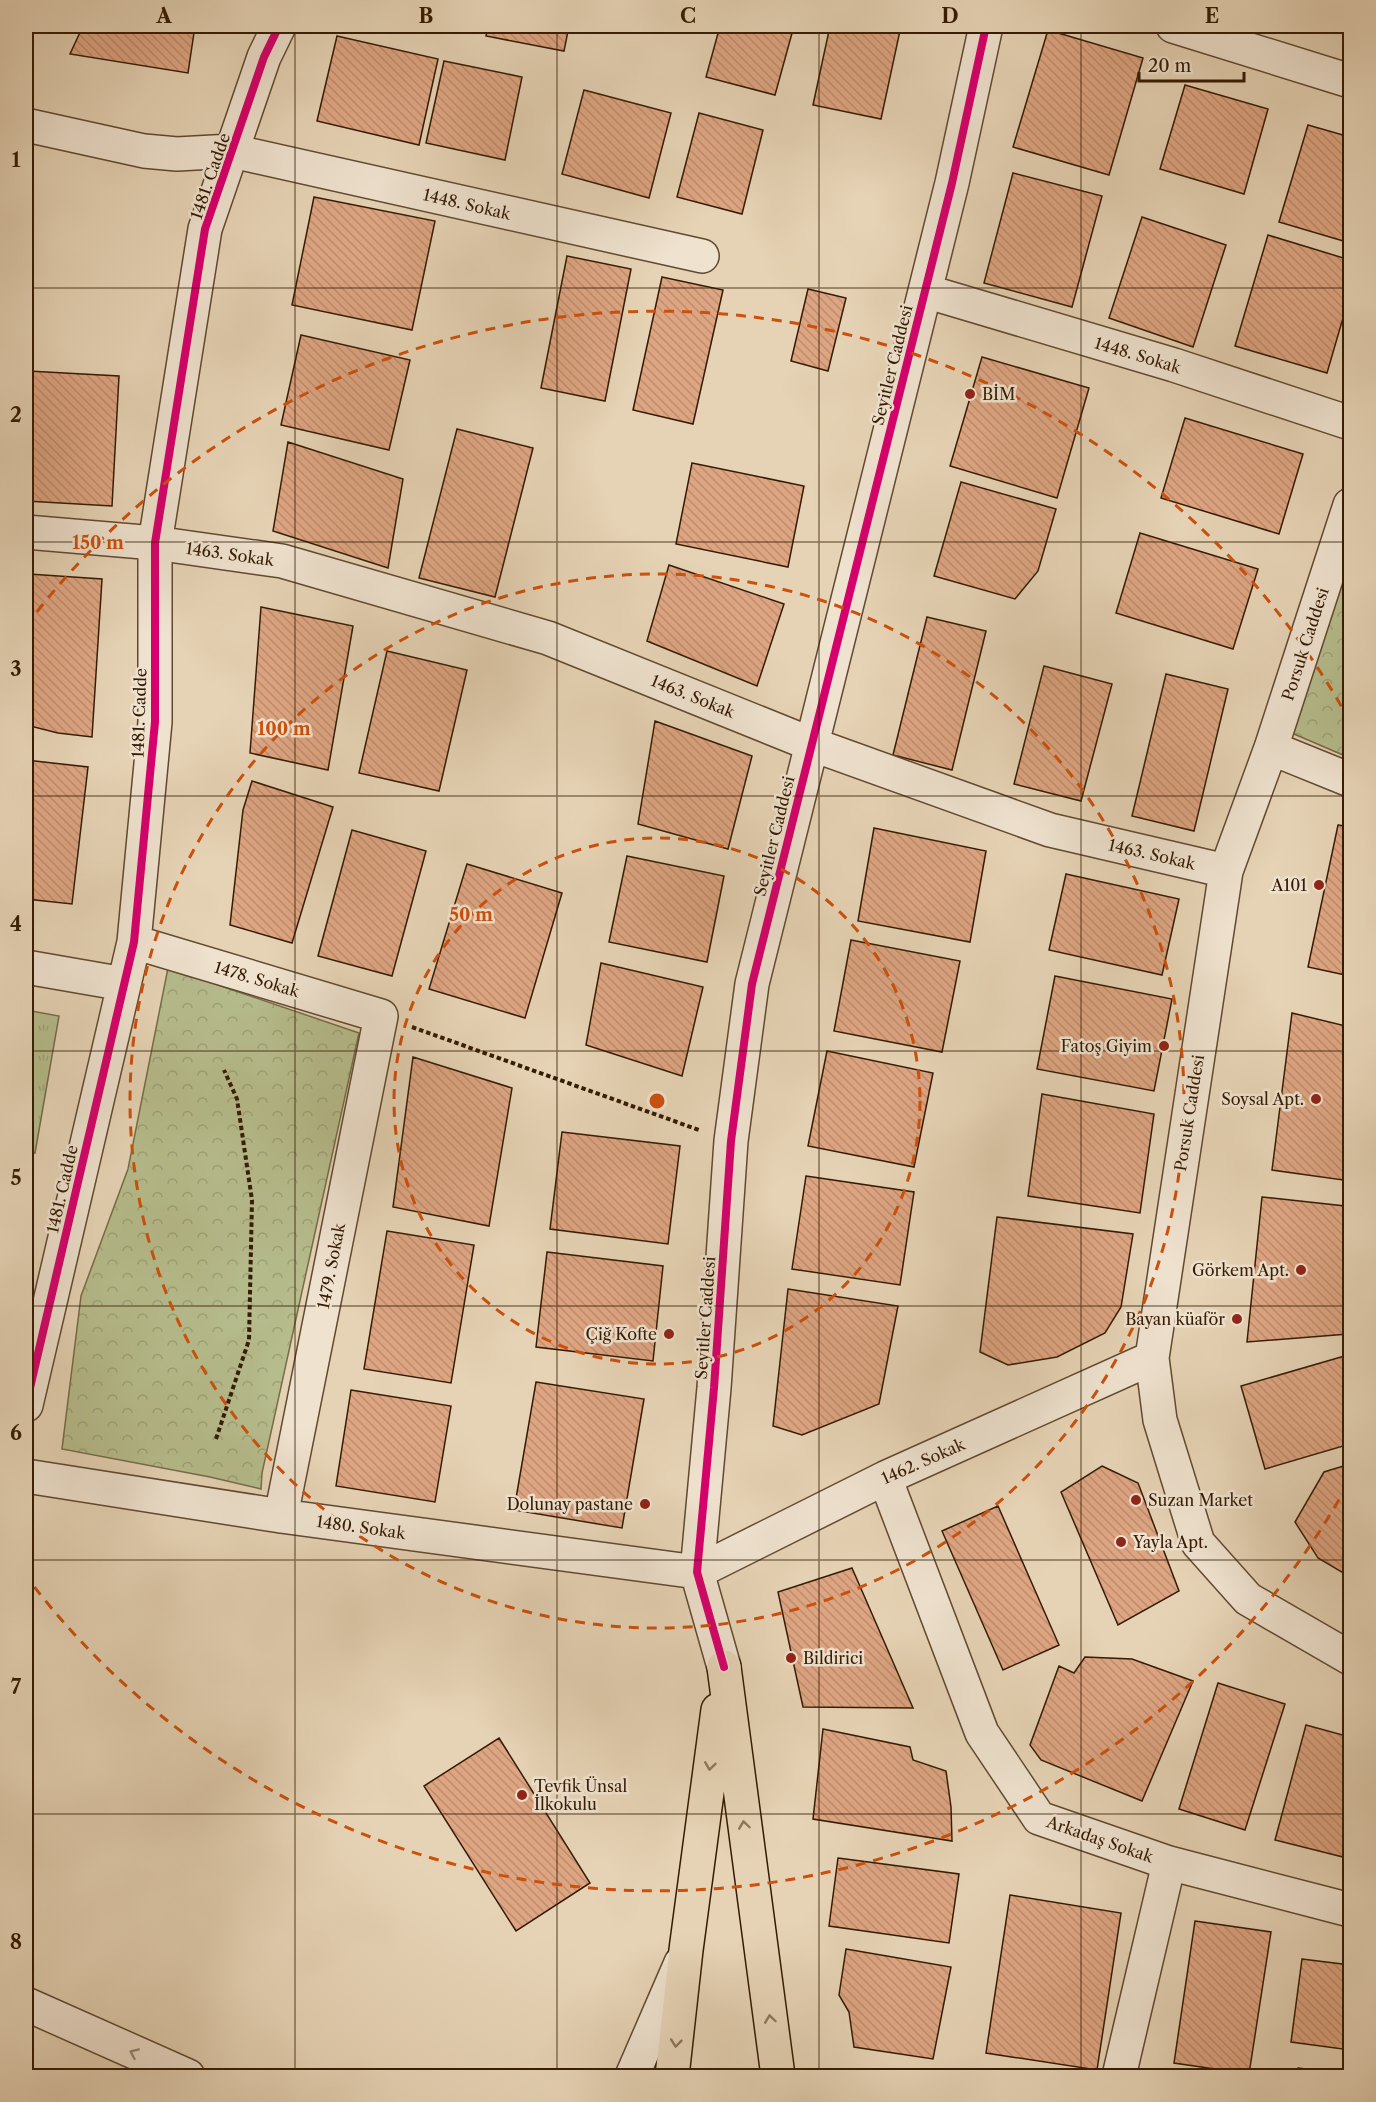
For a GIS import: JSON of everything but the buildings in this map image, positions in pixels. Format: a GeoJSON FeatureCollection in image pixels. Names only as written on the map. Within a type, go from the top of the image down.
{"type":"FeatureCollection","features":[{"type":"Feature","properties":{"kind":"main road"},"geometry":{"type":"LineString","coordinates":[[672,2076],[686,1950],[724,1667]]}},
{"type":"Feature","properties":{"kind":"main road"},"geometry":{"type":"LineString","coordinates":[[724,1667],[778,2076]]}},
{"type":"Feature","properties":{"kind":"street","name":"1481. Cadde"},"geometry":{"type":"LineString","coordinates":[[26,1405],[134,942],[155,722],[155,543],[205,229],[264,57],[279,26]]}},
{"type":"Feature","properties":{"kind":"street","name":"Seyitler Caddesi"},"geometry":{"type":"LineString","coordinates":[[724,1667],[697,1572],[714,1388],[731,1142],[752,984],[952,183],[986,26]]}},
{"type":"Feature","properties":{"kind":"street"},"geometry":{"type":"LineString","coordinates":[[1178,26],[1350,81]]}},
{"type":"Feature","properties":{"kind":"street","name":"1448. Sokak"},"geometry":{"type":"LineString","coordinates":[[26,125],[144,151],[177,154],[232,151],[702,256]]}},
{"type":"Feature","properties":{"kind":"street","name":"1448. Sokak"},"geometry":{"type":"LineString","coordinates":[[925,291],[1174,365],[1350,423]]}},
{"type":"Feature","properties":{"kind":"street","name":"Porsuk Caddesi"},"geometry":{"type":"LineString","coordinates":[[1350,505],[1271,748],[1226,871],[1152,1358],[1161,1420],[1198,1543],[1248,1599],[1350,1658]]}},
{"type":"Feature","properties":{"kind":"street","name":"1463. Sokak"},"geometry":{"type":"LineString","coordinates":[[26,532],[155,543],[282,561],[548,638],[811,744],[1050,830],[1226,871]]}},
{"type":"Feature","properties":{"kind":"street"},"geometry":{"type":"LineString","coordinates":[[1271,748],[1350,780]]}},
{"type":"Feature","properties":{"kind":"street","name":"1478. Sokak"},"geometry":{"type":"LineString","coordinates":[[134,942],[381,1016]]}},
{"type":"Feature","properties":{"kind":"street"},"geometry":{"type":"LineString","coordinates":[[26,967],[124,984]]}},
{"type":"Feature","properties":{"kind":"street","name":"1479. Sokak"},"geometry":{"type":"LineString","coordinates":[[281,1516],[381,1016]]}},
{"type":"Feature","properties":{"kind":"street","name":"1462. Sokak"},"geometry":{"type":"LineString","coordinates":[[697,1572],[885,1478],[1152,1358]]}},
{"type":"Feature","properties":{"kind":"street","name":"1480. Sokak"},"geometry":{"type":"LineString","coordinates":[[26,1476],[281,1516],[697,1572]]}},
{"type":"Feature","properties":{"kind":"street","name":"Arkadaş Sokak"},"geometry":{"type":"LineString","coordinates":[[885,1478],[982,1733],[1039,1818],[1168,1863],[1350,1910]]}},
{"type":"Feature","properties":{"kind":"street"},"geometry":{"type":"LineString","coordinates":[[1119,2076],[1168,1863]]}},
{"type":"Feature","properties":{"kind":"street"},"geometry":{"type":"LineString","coordinates":[[632,2076],[686,1950]]}},
{"type":"Feature","properties":{"kind":"street"},"geometry":{"type":"LineString","coordinates":[[26,2004],[188,2076]]}},
{"type":"Feature","properties":{"kind":"path"},"geometry":{"type":"LineString","coordinates":[[381,1016],[731,1142]]}},
{"type":"Feature","properties":{"kind":"path"},"geometry":{"type":"LineString","coordinates":[[216,1439],[249,1340],[252,1200],[237,1099],[224,1070]]}},
{"type":"Feature","properties":{"kind":"green space"},"geometry":{"type":"Polygon","coordinates":[[[1350,515],[1350,758],[1280,728],[1350,515]]]}},
{"type":"Feature","properties":{"kind":"green space"},"geometry":{"type":"Polygon","coordinates":[[[168,968],[359,1033],[262,1473],[261,1489],[62,1449],[81,1296],[128,1169],[168,968]]]}},
{"type":"Feature","properties":{"kind":"green space"},"geometry":{"type":"Polygon","coordinates":[[[26,1010],[59,1016],[35,1153],[26,1151],[26,1010]]]}},
{"type":"Feature","properties":{"kind":"cycle path"},"geometry":{"type":"LineString","coordinates":[[26,1405],[134,942],[155,722],[155,543],[205,229],[264,57],[279,26]]}},
{"type":"Feature","properties":{"kind":"cycle path"},"geometry":{"type":"LineString","coordinates":[[724,1667],[697,1572],[714,1388],[731,1141],[752,984],[952,183],[986,26]]}},
{"type":"Feature","properties":{"kind":"place","name":"BİM"},"geometry":{"type":"Point","coordinates":[970,394]}},
{"type":"Feature","properties":{"kind":"place","name":"A101"},"geometry":{"type":"Point","coordinates":[1319,885]}},
{"type":"Feature","properties":{"kind":"place","name":"Fatoş Giyim"},"geometry":{"type":"Point","coordinates":[1164,1046]}},
{"type":"Feature","properties":{"kind":"place","name":"Soysal Apt."},"geometry":{"type":"Point","coordinates":[1316,1099]}},
{"type":"Feature","properties":{"kind":"place","name":"Görkem Apt."},"geometry":{"type":"Point","coordinates":[1301,1270]}},
{"type":"Feature","properties":{"kind":"place","name":"Bayan küaför"},"geometry":{"type":"Point","coordinates":[1237,1319]}},
{"type":"Feature","properties":{"kind":"place","name":"Çiğ Kofte"},"geometry":{"type":"Point","coordinates":[669,1334]}},
{"type":"Feature","properties":{"kind":"place","name":"Suzan Market"},"geometry":{"type":"Point","coordinates":[1136,1500]}},
{"type":"Feature","properties":{"kind":"place","name":"Dolunay pastane"},"geometry":{"type":"Point","coordinates":[645,1504]}},
{"type":"Feature","properties":{"kind":"place","name":"Yayla Apt."},"geometry":{"type":"Point","coordinates":[1121,1542]}},
{"type":"Feature","properties":{"kind":"place","name":"Bildirici"},"geometry":{"type":"Point","coordinates":[791,1658]}},
{"type":"Feature","properties":{"kind":"place","name":"Tevfik Ünsal İlkokulu"},"geometry":{"type":"Point","coordinates":[522,1795]}}]}
